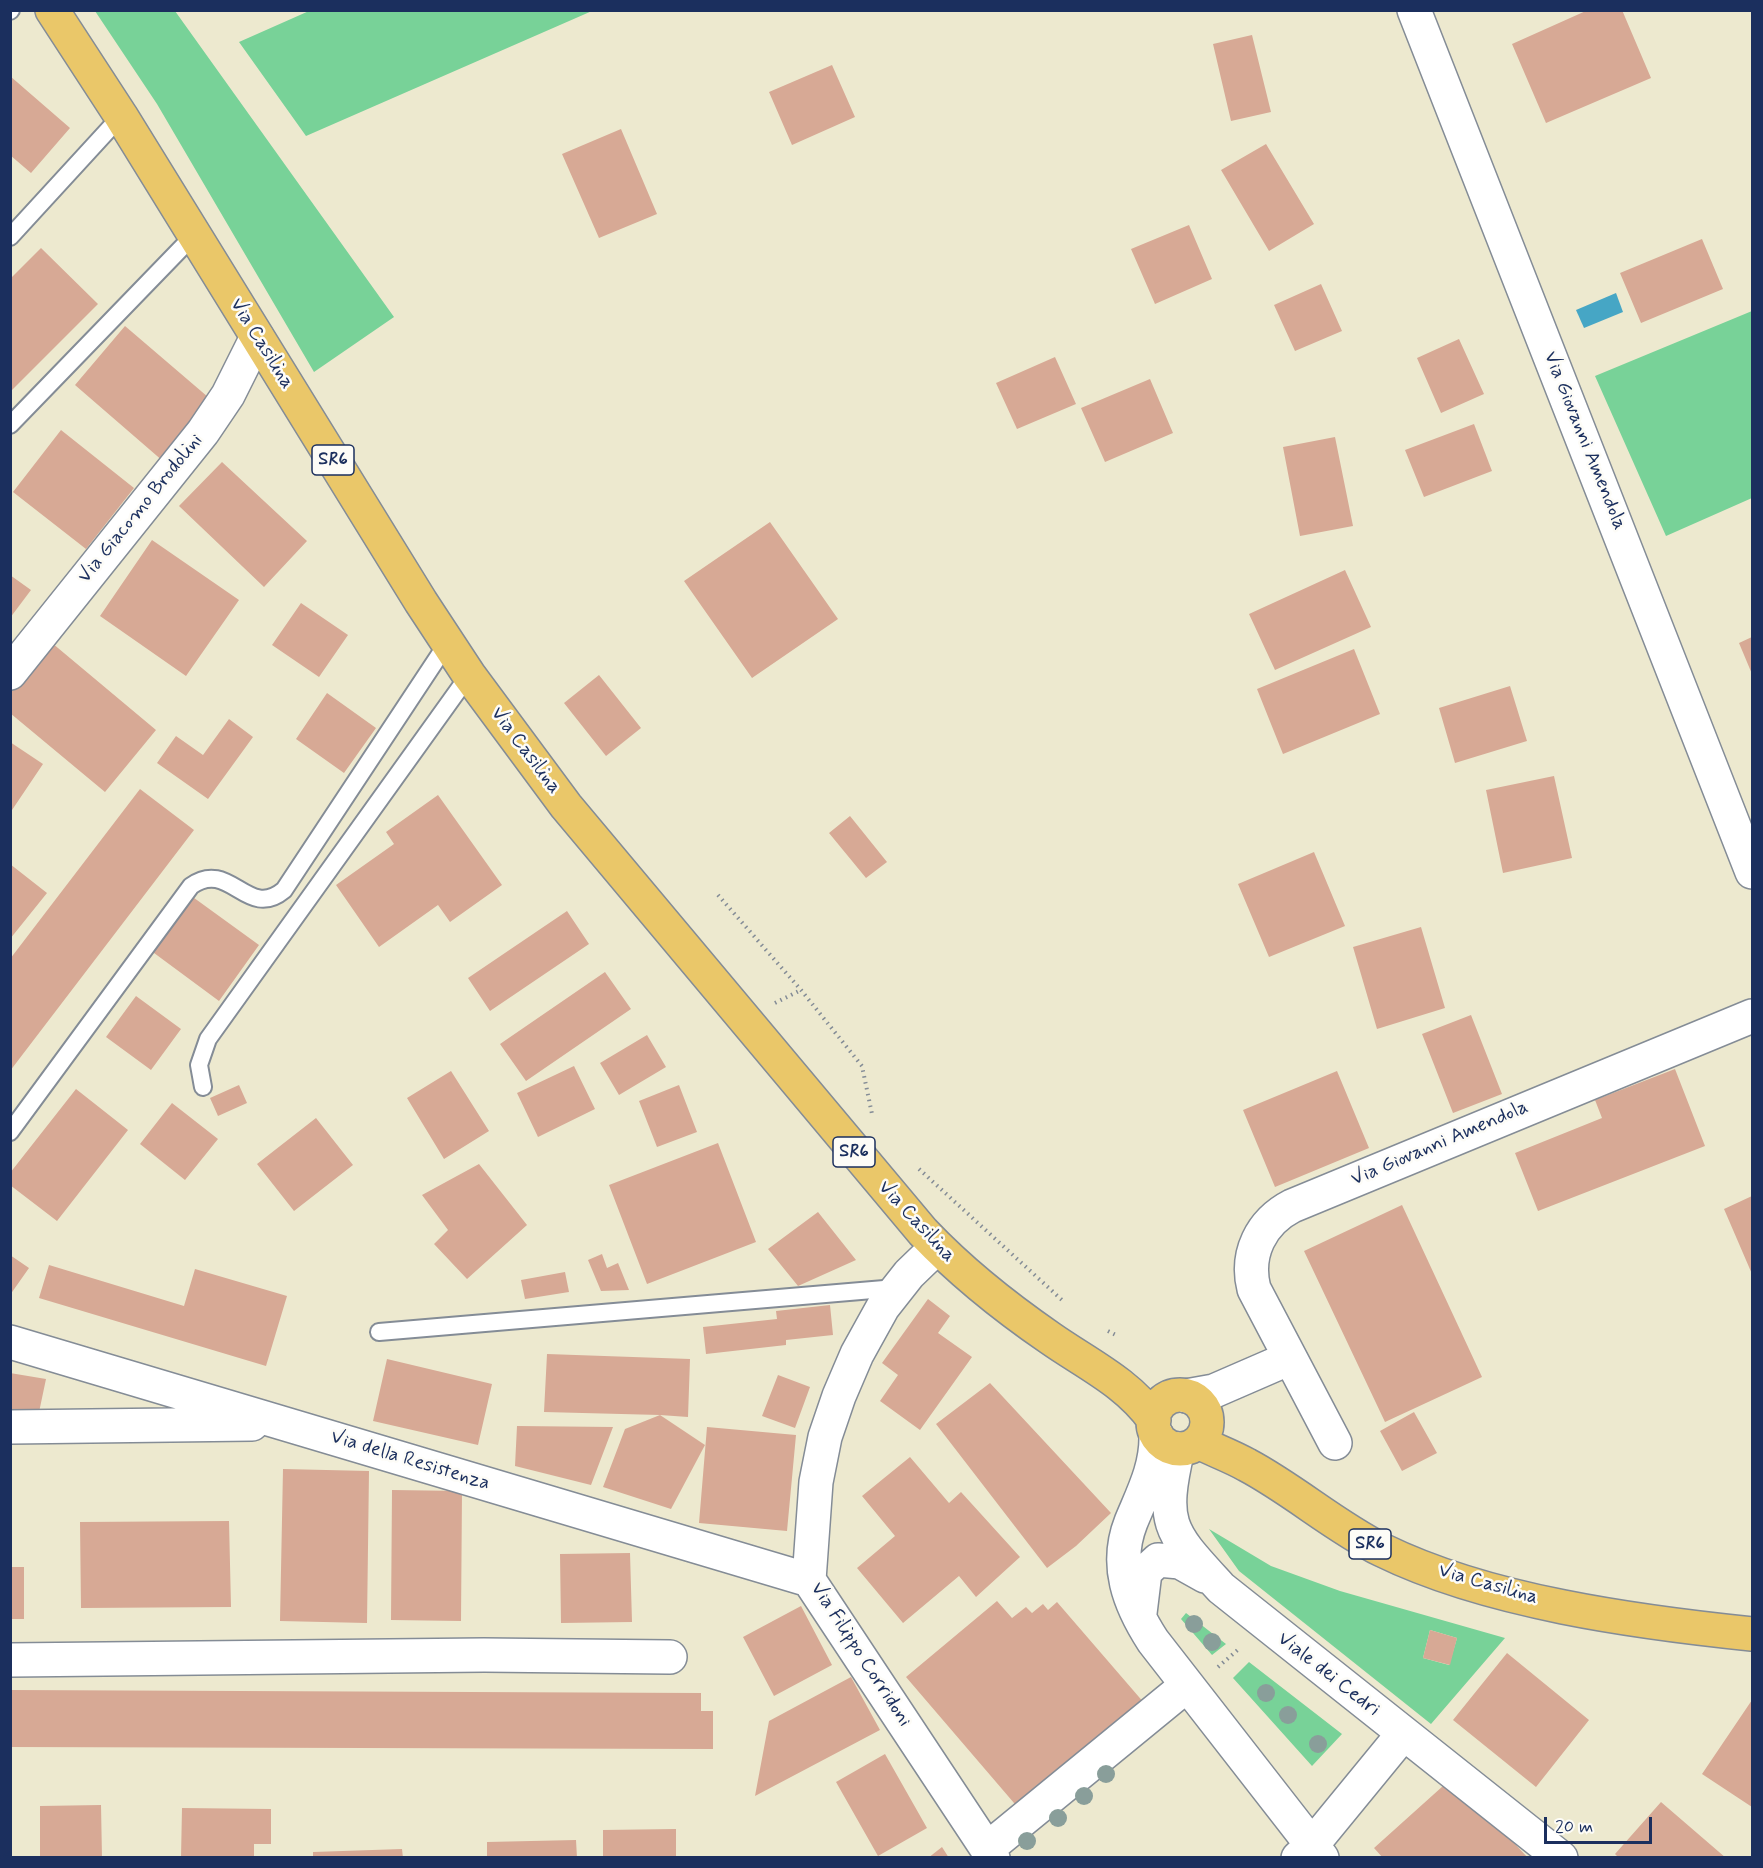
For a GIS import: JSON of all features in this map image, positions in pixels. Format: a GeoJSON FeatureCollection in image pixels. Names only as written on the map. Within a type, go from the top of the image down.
{"type":"FeatureCollection","features":[{"type":"Feature","properties":{"kind":"main road","name":"Via Casilina"},"geometry":{"type":"LineString","coordinates":[[52,10],[121,116],[469,675],[560,798],[638,894],[892,1198],[937,1247],[1008,1307],[1125,1387],[1185,1418],[1248,1465],[1368,1543],[1441,1573],[1579,1610],[1684,1627],[1752,1634]]}},
{"type":"Feature","properties":{"kind":"street","name":"Via Giovanni Amendola"},"geometry":{"type":"LineString","coordinates":[[1414,10],[1752,872]]}},
{"type":"Feature","properties":{"kind":"street","name":"Via Giacomo Brodolini"},"geometry":{"type":"LineString","coordinates":[[10,673],[203,432],[228,395],[257,337]]}},
{"type":"Feature","properties":{"kind":"street","name":"Via Giovanni Amendola"},"geometry":{"type":"LineString","coordinates":[[1335,1443],[1257,1296],[1252,1282],[1255,1248],[1260,1235],[1273,1218],[1292,1206],[1437,1144],[1752,1016]]}},
{"type":"Feature","properties":{"kind":"street","name":"Via Filippo Corridoni"},"geometry":{"type":"LineString","coordinates":[[937,1247],[896,1288],[857,1354],[829,1426],[816,1482],[809,1580],[990,1853]]}},
{"type":"Feature","properties":{"kind":"street","name":"Via della Resistenza"},"geometry":{"type":"LineString","coordinates":[[10,1342],[809,1580]]}},
{"type":"Feature","properties":{"kind":"street"},"geometry":{"type":"LineString","coordinates":[[1290,1358],[1185,1418],[1156,1454],[1150,1477],[1125,1543],[1126,1588],[1139,1620],[1310,1853],[1403,1734]]}},
{"type":"Feature","properties":{"kind":"street","name":"Viale dei Cedri"},"geometry":{"type":"LineString","coordinates":[[1185,1418],[1169,1492],[1170,1521],[1189,1552],[1232,1598],[1561,1857]]}},
{"type":"Feature","properties":{"kind":"street"},"geometry":{"type":"LineString","coordinates":[[10,1427],[284,1424]]}},
{"type":"Feature","properties":{"kind":"street"},"geometry":{"type":"LineString","coordinates":[[1139,1620],[1140,1593],[1145,1572],[1158,1560],[1170,1559],[1188,1565],[1232,1598]]}},
{"type":"Feature","properties":{"kind":"street"},"geometry":{"type":"LineString","coordinates":[[10,1660],[484,1655],[670,1657]]}},
{"type":"Feature","properties":{"kind":"street"},"geometry":{"type":"LineString","coordinates":[[990,1853],[1189,1689]]}},
{"type":"Feature","properties":{"kind":"lane"},"geometry":{"type":"LineString","coordinates":[[10,237],[121,116]]}},
{"type":"Feature","properties":{"kind":"lane"},"geometry":{"type":"LineString","coordinates":[[10,425],[194,235]]}},
{"type":"Feature","properties":{"kind":"lane"},"geometry":{"type":"LineString","coordinates":[[10,1132],[191,886],[206,878],[214,878],[261,899],[270,899],[284,890],[447,642]]}},
{"type":"Feature","properties":{"kind":"lane"},"geometry":{"type":"LineString","coordinates":[[203,1087],[199,1065],[208,1039],[469,675]]}},
{"type":"Feature","properties":{"kind":"lane"},"geometry":{"type":"LineString","coordinates":[[379,1332],[896,1288]]}},
{"type":"Feature","properties":{"kind":"lane"},"geometry":{"type":"LineString","coordinates":[[1232,1598],[1267,1606],[1307,1638],[1324,1671]]}},
{"type":"Feature","properties":{"kind":"path"},"geometry":{"type":"LineString","coordinates":[[718,895],[801,990],[862,1066],[873,1121]]}},
{"type":"Feature","properties":{"kind":"path"},"geometry":{"type":"LineString","coordinates":[[913,1163],[1066,1304]]}},
{"type":"Feature","properties":{"kind":"path"},"geometry":{"type":"LineString","coordinates":[[1101,1326],[1118,1336]]}},
{"type":"Feature","properties":{"kind":"path"},"geometry":{"type":"LineString","coordinates":[[1189,1689],[1265,1625]]}},
{"type":"Feature","properties":{"kind":"green space"},"geometry":{"type":"Polygon","coordinates":[[[95,11],[175,11],[394,317],[314,372],[157,104],[95,11]]]}},
{"type":"Feature","properties":{"kind":"green space"},"geometry":{"type":"Polygon","coordinates":[[[309,11],[592,11],[306,136],[239,42],[309,11]]]}},
{"type":"Feature","properties":{"kind":"green space"},"geometry":{"type":"Polygon","coordinates":[[[1752,311],[1752,498],[1666,536],[1595,376],[1752,311]]]}},
{"type":"Feature","properties":{"kind":"green space"},"geometry":{"type":"Polygon","coordinates":[[[1209,1529],[1271,1566],[1340,1591],[1505,1638],[1431,1724],[1239,1571],[1209,1529]],[[1430,1630],[1423,1658],[1449,1665],[1457,1638],[1430,1630]]]}},
{"type":"Feature","properties":{"kind":"green space"},"geometry":{"type":"Polygon","coordinates":[[[1186,1613],[1226,1644],[1212,1655],[1181,1619],[1186,1613]]]}},
{"type":"Feature","properties":{"kind":"green space"},"geometry":{"type":"Polygon","coordinates":[[[1249,1662],[1342,1734],[1312,1766],[1233,1678],[1249,1662]]]}},
{"type":"Feature","properties":{"kind":"water"},"geometry":{"type":"Polygon","coordinates":[[[1616,293],[1623,312],[1584,328],[1576,310],[1616,293]]]}},
{"type":"Feature","properties":{"kind":"building"},"geometry":{"type":"Polygon","coordinates":[[[1588,10],[1622,10],[1651,78],[1546,123],[1512,44],[1588,10]]]}},
{"type":"Feature","properties":{"kind":"building"},"geometry":{"type":"Polygon","coordinates":[[[1252,35],[1271,112],[1231,121],[1213,44],[1252,35]]]}},
{"type":"Feature","properties":{"kind":"building"},"geometry":{"type":"Polygon","coordinates":[[[832,65],[855,117],[792,145],[769,92],[832,65]]]}},
{"type":"Feature","properties":{"kind":"building"},"geometry":{"type":"Polygon","coordinates":[[[10,76],[70,128],[31,173],[10,155],[10,76]]]}},
{"type":"Feature","properties":{"kind":"building"},"geometry":{"type":"Polygon","coordinates":[[[621,129],[657,214],[599,238],[562,154],[621,129]]]}},
{"type":"Feature","properties":{"kind":"building"},"geometry":{"type":"Polygon","coordinates":[[[1266,144],[1314,224],[1269,251],[1221,170],[1266,144]]]}},
{"type":"Feature","properties":{"kind":"building"},"geometry":{"type":"Polygon","coordinates":[[[1189,225],[1212,279],[1155,304],[1131,249],[1189,225]]]}},
{"type":"Feature","properties":{"kind":"building"},"geometry":{"type":"Polygon","coordinates":[[[1702,239],[1723,289],[1641,323],[1620,273],[1702,239]]]}},
{"type":"Feature","properties":{"kind":"building"},"geometry":{"type":"Polygon","coordinates":[[[41,248],[98,304],[10,392],[10,279],[41,248]]]}},
{"type":"Feature","properties":{"kind":"building"},"geometry":{"type":"Polygon","coordinates":[[[1321,284],[1342,331],[1295,351],[1274,305],[1321,284]]]}},
{"type":"Feature","properties":{"kind":"building"},"geometry":{"type":"Polygon","coordinates":[[[125,326],[215,403],[164,462],[75,385],[125,326]]]}},
{"type":"Feature","properties":{"kind":"building"},"geometry":{"type":"Polygon","coordinates":[[[1459,339],[1484,394],[1441,413],[1417,358],[1459,339]]]}},
{"type":"Feature","properties":{"kind":"building"},"geometry":{"type":"Polygon","coordinates":[[[1055,357],[1076,404],[1017,429],[996,383],[1055,357]]]}},
{"type":"Feature","properties":{"kind":"building"},"geometry":{"type":"Polygon","coordinates":[[[1150,379],[1173,433],[1105,462],[1081,408],[1150,379]]]}},
{"type":"Feature","properties":{"kind":"building"},"geometry":{"type":"Polygon","coordinates":[[[1474,424],[1492,471],[1424,497],[1405,450],[1474,424]]]}},
{"type":"Feature","properties":{"kind":"building"},"geometry":{"type":"Polygon","coordinates":[[[61,430],[134,488],[86,549],[13,492],[61,430]]]}},
{"type":"Feature","properties":{"kind":"building"},"geometry":{"type":"Polygon","coordinates":[[[1335,437],[1353,526],[1300,536],[1283,447],[1335,437]]]}},
{"type":"Feature","properties":{"kind":"building"},"geometry":{"type":"Polygon","coordinates":[[[222,462],[307,541],[264,587],[179,506],[222,462]]]}},
{"type":"Feature","properties":{"kind":"building"},"geometry":{"type":"Polygon","coordinates":[[[770,522],[838,619],[752,678],[684,581],[770,522]]]}},
{"type":"Feature","properties":{"kind":"building"},"geometry":{"type":"Polygon","coordinates":[[[152,540],[239,600],[186,676],[100,616],[152,540]]]}},
{"type":"Feature","properties":{"kind":"building"},"geometry":{"type":"Polygon","coordinates":[[[1345,570],[1371,627],[1275,670],[1249,614],[1345,570]]]}},
{"type":"Feature","properties":{"kind":"building"},"geometry":{"type":"Polygon","coordinates":[[[10,575],[31,590],[10,618],[10,575]]]}},
{"type":"Feature","properties":{"kind":"building"},"geometry":{"type":"Polygon","coordinates":[[[301,603],[348,635],[319,677],[272,645],[301,603]]]}},
{"type":"Feature","properties":{"kind":"building"},"geometry":{"type":"Polygon","coordinates":[[[1752,637],[1752,674],[1739,643],[1752,637]]]}},
{"type":"Feature","properties":{"kind":"building"},"geometry":{"type":"Polygon","coordinates":[[[52,643],[156,730],[105,792],[10,713],[10,692],[52,643]]]}},
{"type":"Feature","properties":{"kind":"building"},"geometry":{"type":"Polygon","coordinates":[[[1354,649],[1380,714],[1283,754],[1257,689],[1354,649]]]}},
{"type":"Feature","properties":{"kind":"building"},"geometry":{"type":"Polygon","coordinates":[[[599,675],[641,728],[606,756],[564,703],[599,675]]]}},
{"type":"Feature","properties":{"kind":"building"},"geometry":{"type":"Polygon","coordinates":[[[1510,686],[1527,741],[1455,763],[1439,708],[1510,686]]]}},
{"type":"Feature","properties":{"kind":"building"},"geometry":{"type":"Polygon","coordinates":[[[327,693],[376,728],[344,773],[296,739],[327,693]]]}},
{"type":"Feature","properties":{"kind":"building"},"geometry":{"type":"Polygon","coordinates":[[[229,719],[253,737],[208,799],[157,763],[176,736],[203,755],[229,719]]]}},
{"type":"Feature","properties":{"kind":"building"},"geometry":{"type":"Polygon","coordinates":[[[10,742],[43,764],[10,813],[10,742]]]}},
{"type":"Feature","properties":{"kind":"building"},"geometry":{"type":"Polygon","coordinates":[[[1554,776],[1572,858],[1503,873],[1486,790],[1554,776]]]}},
{"type":"Feature","properties":{"kind":"building"},"geometry":{"type":"Polygon","coordinates":[[[140,789],[194,830],[10,1071],[10,959],[140,789]]]}},
{"type":"Feature","properties":{"kind":"building"},"geometry":{"type":"Polygon","coordinates":[[[438,795],[502,885],[450,922],[438,905],[379,947],[336,885],[394,844],[386,832],[438,795]]]}},
{"type":"Feature","properties":{"kind":"building"},"geometry":{"type":"Polygon","coordinates":[[[850,816],[887,862],[866,878],[829,833],[850,816]]]}},
{"type":"Feature","properties":{"kind":"building"},"geometry":{"type":"Polygon","coordinates":[[[1314,852],[1345,926],[1269,957],[1238,884],[1314,852]]]}},
{"type":"Feature","properties":{"kind":"building"},"geometry":{"type":"Polygon","coordinates":[[[10,864],[47,893],[10,939],[10,864]]]}},
{"type":"Feature","properties":{"kind":"building"},"geometry":{"type":"Polygon","coordinates":[[[190,895],[259,945],[219,1001],[150,950],[190,895]]]}},
{"type":"Feature","properties":{"kind":"building"},"geometry":{"type":"Polygon","coordinates":[[[567,911],[589,944],[490,1011],[468,978],[567,911]]]}},
{"type":"Feature","properties":{"kind":"building"},"geometry":{"type":"Polygon","coordinates":[[[1421,927],[1445,1008],[1377,1029],[1353,947],[1421,927]]]}},
{"type":"Feature","properties":{"kind":"building"},"geometry":{"type":"Polygon","coordinates":[[[605,972],[631,1009],[526,1081],[500,1044],[605,972]]]}},
{"type":"Feature","properties":{"kind":"building"},"geometry":{"type":"Polygon","coordinates":[[[136,996],[181,1029],[151,1070],[106,1037],[136,996]]]}},
{"type":"Feature","properties":{"kind":"building"},"geometry":{"type":"Polygon","coordinates":[[[1471,1015],[1502,1094],[1453,1113],[1422,1034],[1471,1015]]]}},
{"type":"Feature","properties":{"kind":"building"},"geometry":{"type":"Polygon","coordinates":[[[647,1035],[666,1067],[619,1095],[600,1063],[647,1035]]]}},
{"type":"Feature","properties":{"kind":"building"},"geometry":{"type":"Polygon","coordinates":[[[574,1066],[595,1109],[538,1137],[517,1093],[574,1066]]]}},
{"type":"Feature","properties":{"kind":"building"},"geometry":{"type":"Polygon","coordinates":[[[1675,1069],[1705,1146],[1538,1211],[1515,1153],[1602,1118],[1595,1100],[1675,1069]]]}},
{"type":"Feature","properties":{"kind":"building"},"geometry":{"type":"Polygon","coordinates":[[[451,1071],[489,1131],[444,1159],[407,1098],[451,1071]]]}},
{"type":"Feature","properties":{"kind":"building"},"geometry":{"type":"Polygon","coordinates":[[[1337,1071],[1369,1148],[1275,1187],[1243,1110],[1337,1071]]]}},
{"type":"Feature","properties":{"kind":"building"},"geometry":{"type":"Polygon","coordinates":[[[239,1085],[247,1103],[218,1116],[210,1098],[239,1085]]]}},
{"type":"Feature","properties":{"kind":"building"},"geometry":{"type":"Polygon","coordinates":[[[679,1085],[697,1132],[657,1147],[639,1101],[679,1085]]]}},
{"type":"Feature","properties":{"kind":"building"},"geometry":{"type":"Polygon","coordinates":[[[76,1089],[128,1130],[57,1221],[10,1185],[10,1173],[76,1089]]]}},
{"type":"Feature","properties":{"kind":"building"},"geometry":{"type":"Polygon","coordinates":[[[172,1103],[218,1139],[185,1180],[140,1144],[172,1103]]]}},
{"type":"Feature","properties":{"kind":"building"},"geometry":{"type":"Polygon","coordinates":[[[316,1118],[353,1165],[294,1211],[257,1164],[316,1118]]]}},
{"type":"Feature","properties":{"kind":"building"},"geometry":{"type":"Polygon","coordinates":[[[718,1143],[756,1242],[647,1284],[609,1185],[718,1143]]]}},
{"type":"Feature","properties":{"kind":"building"},"geometry":{"type":"Polygon","coordinates":[[[479,1164],[527,1225],[467,1279],[434,1244],[448,1230],[422,1195],[479,1164]]]}},
{"type":"Feature","properties":{"kind":"building"},"geometry":{"type":"Polygon","coordinates":[[[1752,1196],[1752,1274],[1724,1209],[1752,1196]]]}},
{"type":"Feature","properties":{"kind":"building"},"geometry":{"type":"Polygon","coordinates":[[[1402,1205],[1482,1377],[1385,1422],[1304,1251],[1402,1205]]]}},
{"type":"Feature","properties":{"kind":"building"},"geometry":{"type":"Polygon","coordinates":[[[818,1212],[856,1260],[798,1286],[768,1249],[818,1212]]]}},
{"type":"Feature","properties":{"kind":"building"},"geometry":{"type":"Polygon","coordinates":[[[602,1254],[607,1268],[618,1263],[629,1290],[601,1291],[588,1260],[602,1254]]]}},
{"type":"Feature","properties":{"kind":"building"},"geometry":{"type":"Polygon","coordinates":[[[10,1255],[29,1268],[10,1295],[10,1255]]]}},
{"type":"Feature","properties":{"kind":"building"},"geometry":{"type":"Polygon","coordinates":[[[49,1265],[184,1306],[195,1269],[287,1296],[266,1366],[39,1298],[49,1265]]]}},
{"type":"Feature","properties":{"kind":"building"},"geometry":{"type":"Polygon","coordinates":[[[565,1272],[569,1292],[525,1299],[521,1280],[565,1272]]]}},
{"type":"Feature","properties":{"kind":"building"},"geometry":{"type":"Polygon","coordinates":[[[928,1299],[950,1316],[938,1333],[972,1357],[920,1430],[880,1401],[898,1375],[882,1363],[928,1299]]]}},
{"type":"Feature","properties":{"kind":"building"},"geometry":{"type":"Polygon","coordinates":[[[830,1305],[833,1335],[786,1340],[786,1345],[706,1354],[703,1327],[777,1319],[776,1311],[830,1305]]]}},
{"type":"Feature","properties":{"kind":"building"},"geometry":{"type":"Polygon","coordinates":[[[547,1354],[690,1359],[688,1417],[544,1412],[547,1354]]]}},
{"type":"Feature","properties":{"kind":"building"},"geometry":{"type":"Polygon","coordinates":[[[387,1359],[492,1384],[478,1445],[373,1421],[387,1359]]]}},
{"type":"Feature","properties":{"kind":"building"},"geometry":{"type":"Polygon","coordinates":[[[10,1373],[46,1379],[38,1417],[10,1414],[10,1373]]]}},
{"type":"Feature","properties":{"kind":"building"},"geometry":{"type":"Polygon","coordinates":[[[778,1375],[810,1387],[795,1428],[762,1416],[778,1375]]]}},
{"type":"Feature","properties":{"kind":"building"},"geometry":{"type":"Polygon","coordinates":[[[990,1383],[1111,1513],[1076,1546],[1047,1568],[936,1424],[990,1383]]]}},
{"type":"Feature","properties":{"kind":"building"},"geometry":{"type":"Polygon","coordinates":[[[1414,1412],[1437,1453],[1402,1471],[1380,1431],[1414,1412]]]}},
{"type":"Feature","properties":{"kind":"building"},"geometry":{"type":"Polygon","coordinates":[[[660,1415],[705,1445],[671,1509],[603,1487],[625,1429],[660,1415]]]}},
{"type":"Feature","properties":{"kind":"building"},"geometry":{"type":"Polygon","coordinates":[[[517,1426],[613,1427],[591,1485],[515,1466],[517,1426]]]}},
{"type":"Feature","properties":{"kind":"building"},"geometry":{"type":"Polygon","coordinates":[[[707,1427],[796,1435],[787,1531],[699,1523],[707,1427]]]}},
{"type":"Feature","properties":{"kind":"building"},"geometry":{"type":"Polygon","coordinates":[[[910,1457],[949,1503],[961,1492],[1020,1557],[976,1597],[959,1576],[903,1623],[857,1568],[895,1536],[862,1496],[910,1457]]]}},
{"type":"Feature","properties":{"kind":"building"},"geometry":{"type":"Polygon","coordinates":[[[283,1469],[369,1471],[367,1623],[280,1621],[283,1469]]]}},
{"type":"Feature","properties":{"kind":"building"},"geometry":{"type":"Polygon","coordinates":[[[392,1490],[462,1491],[461,1621],[391,1620],[392,1490]]]}},
{"type":"Feature","properties":{"kind":"building"},"geometry":{"type":"Polygon","coordinates":[[[229,1521],[231,1607],[81,1608],[80,1522],[229,1521]]]}},
{"type":"Feature","properties":{"kind":"building"},"geometry":{"type":"Polygon","coordinates":[[[630,1553],[632,1622],[561,1623],[560,1554],[630,1553]]]}},
{"type":"Feature","properties":{"kind":"building"},"geometry":{"type":"Polygon","coordinates":[[[10,1567],[24,1567],[24,1619],[10,1619],[10,1567]]]}},
{"type":"Feature","properties":{"kind":"building"},"geometry":{"type":"Polygon","coordinates":[[[997,1601],[1012,1618],[1026,1607],[1032,1613],[1043,1604],[1048,1610],[1057,1602],[1145,1704],[1020,1810],[906,1677],[997,1601]]]}},
{"type":"Feature","properties":{"kind":"building"},"geometry":{"type":"Polygon","coordinates":[[[801,1606],[832,1665],[774,1696],[743,1637],[801,1606]]]}},
{"type":"Feature","properties":{"kind":"building"},"geometry":{"type":"Polygon","coordinates":[[[1430,1630],[1457,1638],[1450,1665],[1423,1658],[1430,1630]]]}},
{"type":"Feature","properties":{"kind":"building"},"geometry":{"type":"Polygon","coordinates":[[[1507,1653],[1589,1720],[1536,1787],[1453,1720],[1507,1653]]]}},
{"type":"Feature","properties":{"kind":"building"},"geometry":{"type":"Polygon","coordinates":[[[851,1677],[880,1730],[755,1796],[769,1721],[851,1677]]]}},
{"type":"Feature","properties":{"kind":"building"},"geometry":{"type":"Polygon","coordinates":[[[10,1690],[701,1693],[701,1711],[713,1711],[713,1749],[10,1747],[10,1690]]]}},
{"type":"Feature","properties":{"kind":"building"},"geometry":{"type":"Polygon","coordinates":[[[1752,1700],[1752,1807],[1702,1774],[1752,1700]]]}},
{"type":"Feature","properties":{"kind":"building"},"geometry":{"type":"Polygon","coordinates":[[[885,1754],[927,1828],[878,1856],[836,1782],[885,1754]]]}},
{"type":"Feature","properties":{"kind":"building"},"geometry":{"type":"Polygon","coordinates":[[[1453,1777],[1528,1858],[1383,1858],[1374,1848],[1453,1777]]]}},
{"type":"Feature","properties":{"kind":"building"},"geometry":{"type":"Polygon","coordinates":[[[1661,1802],[1726,1858],[1619,1858],[1615,1854],[1661,1802]]]}},
{"type":"Feature","properties":{"kind":"building"},"geometry":{"type":"Polygon","coordinates":[[[101,1805],[102,1858],[40,1858],[40,1806],[101,1805]]]}},
{"type":"Feature","properties":{"kind":"building"},"geometry":{"type":"Polygon","coordinates":[[[182,1808],[271,1809],[271,1844],[254,1844],[254,1858],[181,1858],[182,1808]]]}},
{"type":"Feature","properties":{"kind":"building"},"geometry":{"type":"Polygon","coordinates":[[[676,1829],[676,1858],[603,1858],[603,1830],[676,1829]]]}},
{"type":"Feature","properties":{"kind":"building"},"geometry":{"type":"Polygon","coordinates":[[[576,1840],[577,1858],[487,1858],[487,1842],[576,1840]]]}},
{"type":"Feature","properties":{"kind":"building"},"geometry":{"type":"Polygon","coordinates":[[[942,1847],[949,1858],[928,1858],[942,1847]]]}},
{"type":"Feature","properties":{"kind":"building"},"geometry":{"type":"Polygon","coordinates":[[[402,1849],[403,1858],[313,1858],[313,1852],[402,1849]]]}}]}
